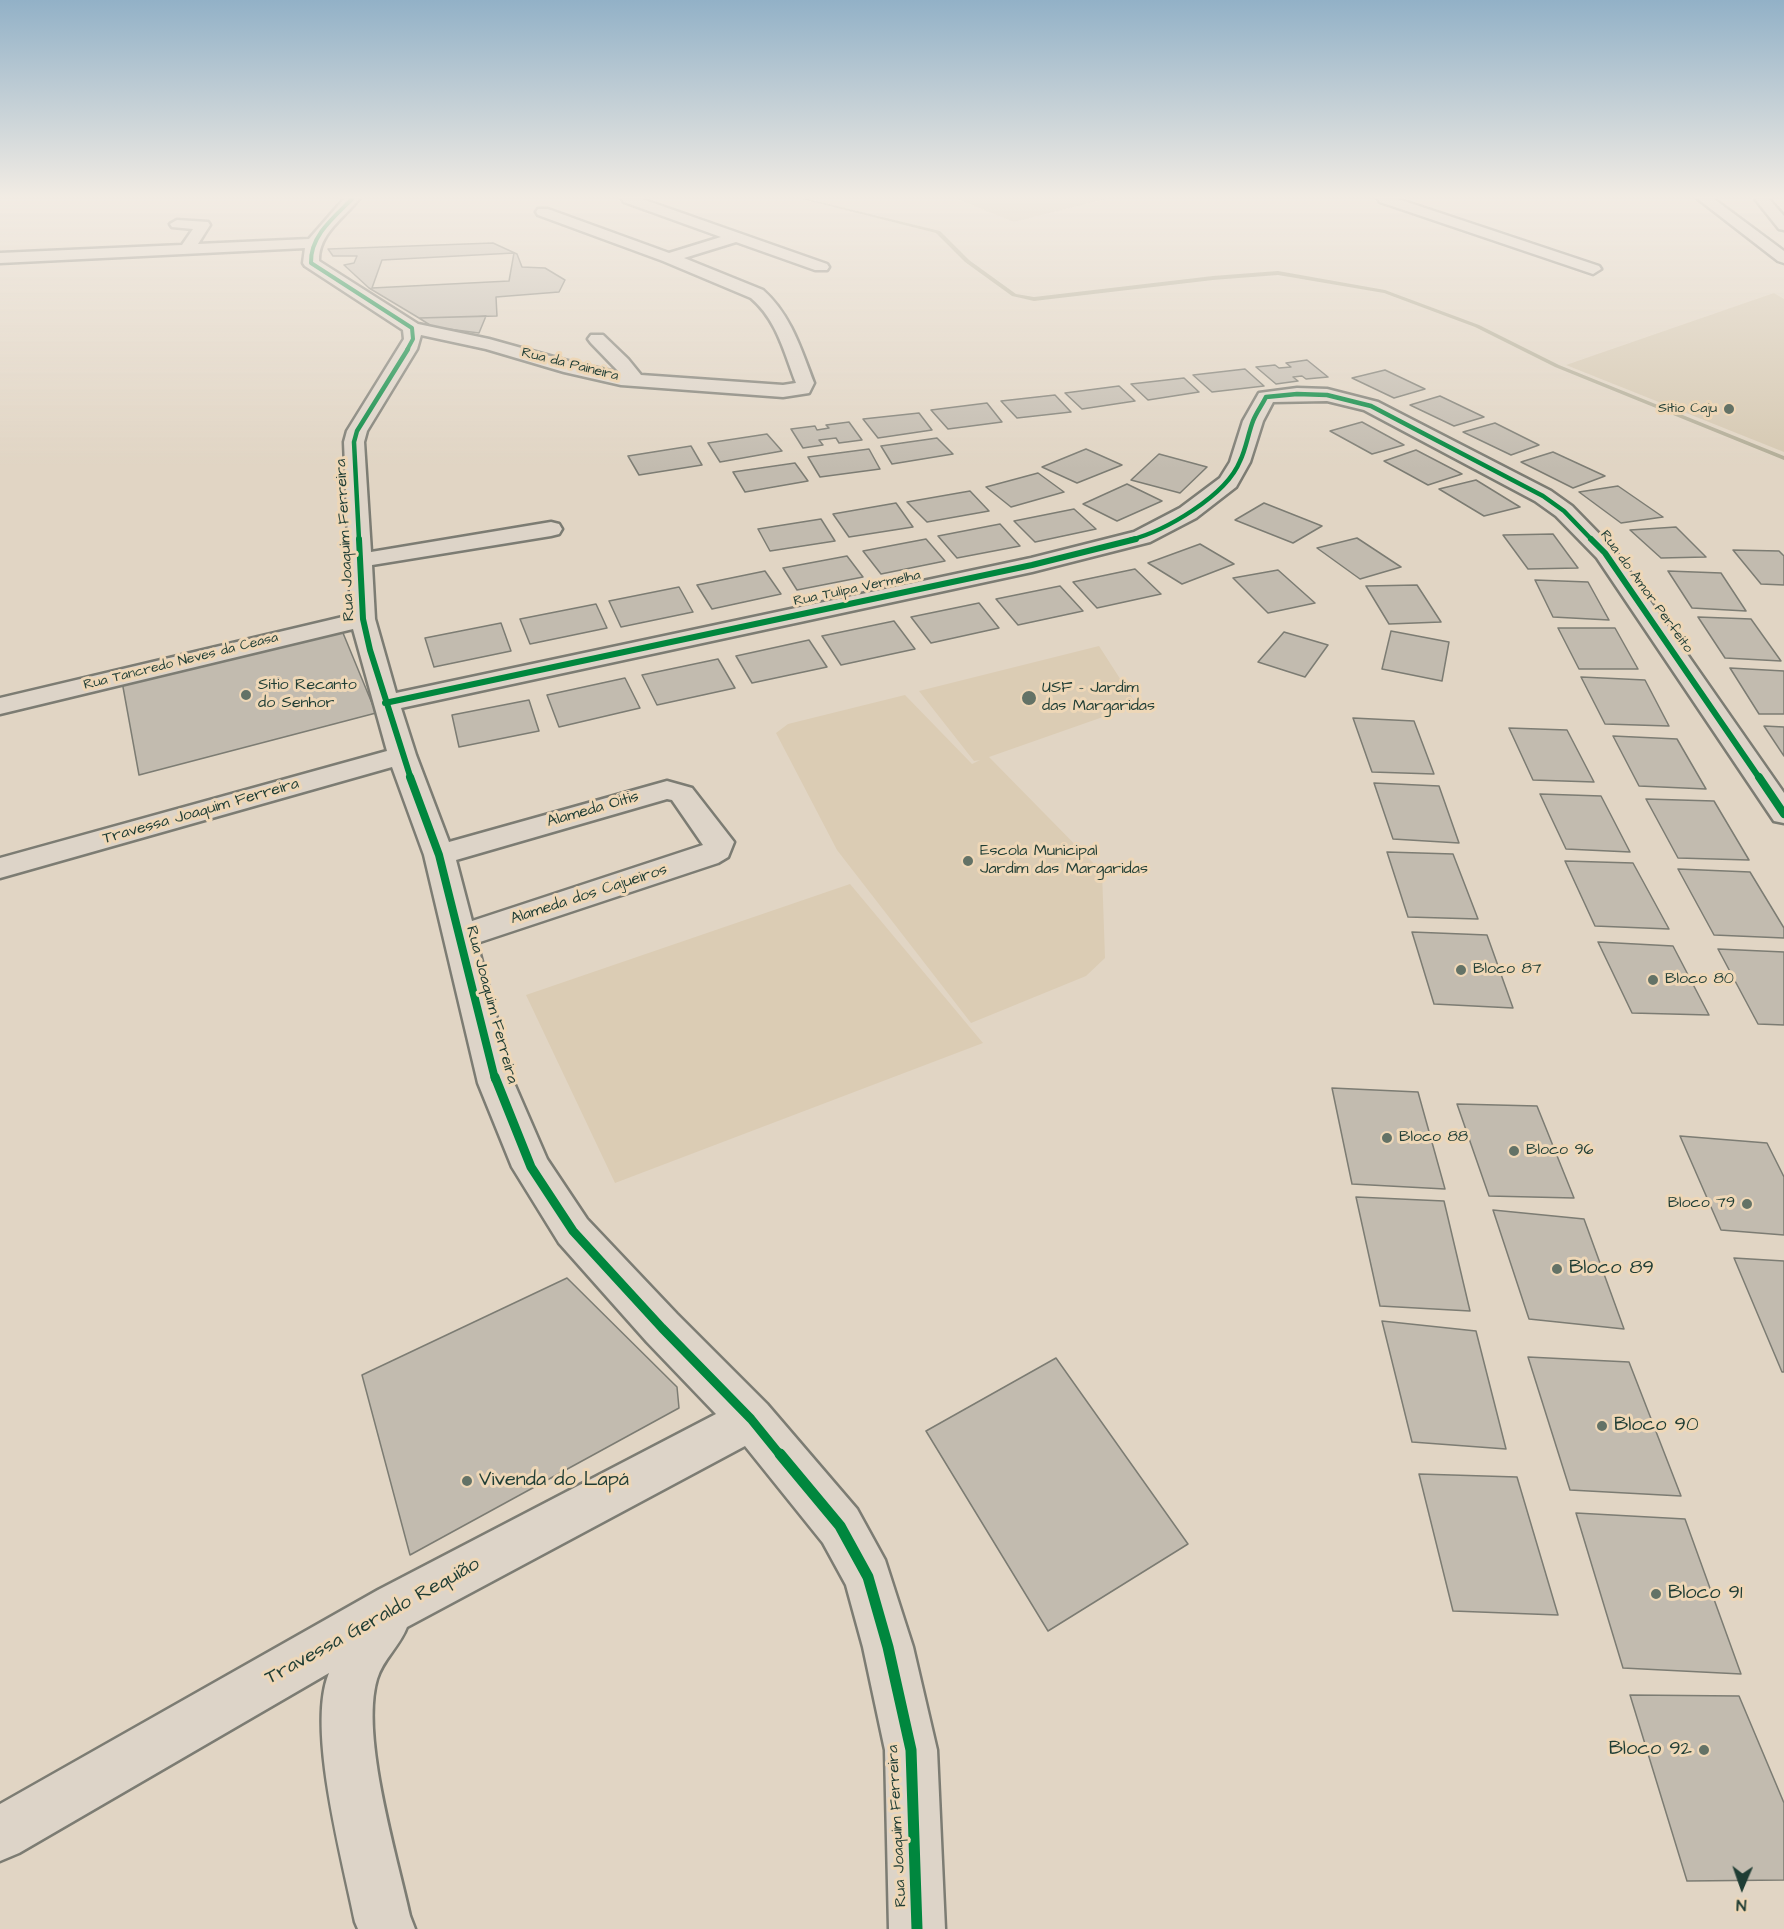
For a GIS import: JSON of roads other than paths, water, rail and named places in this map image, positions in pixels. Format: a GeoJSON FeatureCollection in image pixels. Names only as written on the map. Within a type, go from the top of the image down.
{"type":"FeatureCollection","features":[{"type":"Feature","properties":{"kind":"main road"},"geometry":{"type":"LineString","coordinates":[[349,289],[412,327]]}},
{"type":"Feature","properties":{"kind":"main road","name":"Rua da Paineira"},"geometry":{"type":"LineString","coordinates":[[412,327],[489,344],[571,368],[635,380],[783,391],[802,389],[805,383],[777,315],[768,302],[745,289]]}},
{"type":"Feature","properties":{"kind":"main road","name":"Rua Joaquim Ferreira"},"geometry":{"type":"LineString","coordinates":[[412,327],[413,339],[408,349],[357,431],[346,509],[362,560],[363,619],[385,703],[439,855],[496,1083],[531,1167],[579,1237],[662,1328],[751,1419],[840,1526],[868,1576],[888,1647],[910,1750],[917,1929]]}},
{"type":"Feature","properties":{"kind":"main road"},"geometry":{"type":"LineString","coordinates":[[597,339],[622,363],[635,380]]}},
{"type":"Feature","properties":{"kind":"main road","name":"Rua do Amor Perfeito"},"geometry":{"type":"LineString","coordinates":[[1266,397],[1297,394],[1327,395],[1371,406],[1543,496],[1564,511],[1605,553],[1784,814]]}},
{"type":"Feature","properties":{"kind":"main road","name":"Rua Tulipa Vermelha"},"geometry":{"type":"LineString","coordinates":[[385,703],[1032,565],[1142,537],[1188,513],[1228,482],[1240,462],[1253,421],[1266,397]]}},
{"type":"Feature","properties":{"kind":"main road"},"geometry":{"type":"LineString","coordinates":[[362,560],[551,529]]}},
{"type":"Feature","properties":{"kind":"main road","name":"Rua Tancredo Neves da Ceasa"},"geometry":{"type":"LineString","coordinates":[[0,706],[363,619]]}},
{"type":"Feature","properties":{"kind":"main road","name":"Travessa Joaquim Ferreira"},"geometry":{"type":"LineString","coordinates":[[0,868],[402,755]]}},
{"type":"Feature","properties":{"kind":"main road","name":"Alameda Oitis"},"geometry":{"type":"LineString","coordinates":[[439,855],[667,790],[682,794],[719,842],[717,850]]}},
{"type":"Feature","properties":{"kind":"main road","name":"Alameda dos Cajueiros"},"geometry":{"type":"LineString","coordinates":[[459,937],[708,856],[717,850]]}},
{"type":"Feature","properties":{"kind":"main road","name":"Travessa Geraldo Requião"},"geometry":{"type":"LineString","coordinates":[[0,1834],[395,1607],[751,1419]]}},
{"type":"Feature","properties":{"kind":"main road"},"geometry":{"type":"LineString","coordinates":[[387,1929],[383,1922],[349,1757],[348,1713],[352,1678],[369,1641],[395,1607]]}},
{"type":"Feature","properties":{"kind":"waterway"},"geometry":{"type":"LineString","coordinates":[[1006,289],[1014,295],[1034,299],[1119,289]]}},
{"type":"Feature","properties":{"kind":"waterway"},"geometry":{"type":"LineString","coordinates":[[1368,289],[1385,292],[1477,326],[1557,366],[1784,458]]}},
{"type":"Feature","properties":{"kind":"place","name":"Sítio Caju"},"geometry":{"type":"Point","coordinates":[1729,409]}},
{"type":"Feature","properties":{"kind":"place","name":"Sítio Recanto do Senhor"},"geometry":{"type":"Point","coordinates":[246,695]}},
{"type":"Feature","properties":{"kind":"place","name":"USF - Jardim das Margaridas"},"geometry":{"type":"Point","coordinates":[1029,698]}},
{"type":"Feature","properties":{"kind":"place","name":"Escola Municipal Jardim das Margaridas"},"geometry":{"type":"Point","coordinates":[968,861]}},
{"type":"Feature","properties":{"kind":"place","name":"Bloco 87"},"geometry":{"type":"Point","coordinates":[1461,970]}},
{"type":"Feature","properties":{"kind":"place","name":"Bloco 80"},"geometry":{"type":"Point","coordinates":[1653,980]}},
{"type":"Feature","properties":{"kind":"place","name":"Bloco 88"},"geometry":{"type":"Point","coordinates":[1387,1138]}},
{"type":"Feature","properties":{"kind":"place","name":"Bloco 96"},"geometry":{"type":"Point","coordinates":[1514,1151]}},
{"type":"Feature","properties":{"kind":"place","name":"Bloco 79"},"geometry":{"type":"Point","coordinates":[1747,1204]}},
{"type":"Feature","properties":{"kind":"place","name":"Bloco 89"},"geometry":{"type":"Point","coordinates":[1557,1269]}},
{"type":"Feature","properties":{"kind":"place","name":"Bloco 90"},"geometry":{"type":"Point","coordinates":[1602,1426]}},
{"type":"Feature","properties":{"kind":"place","name":"Vivenda do Lapá"},"geometry":{"type":"Point","coordinates":[467,1481]}},
{"type":"Feature","properties":{"kind":"place","name":"Bloco 91"},"geometry":{"type":"Point","coordinates":[1656,1594]}},
{"type":"Feature","properties":{"kind":"place","name":"Bloco 92"},"geometry":{"type":"Point","coordinates":[1704,1750]}}]}
